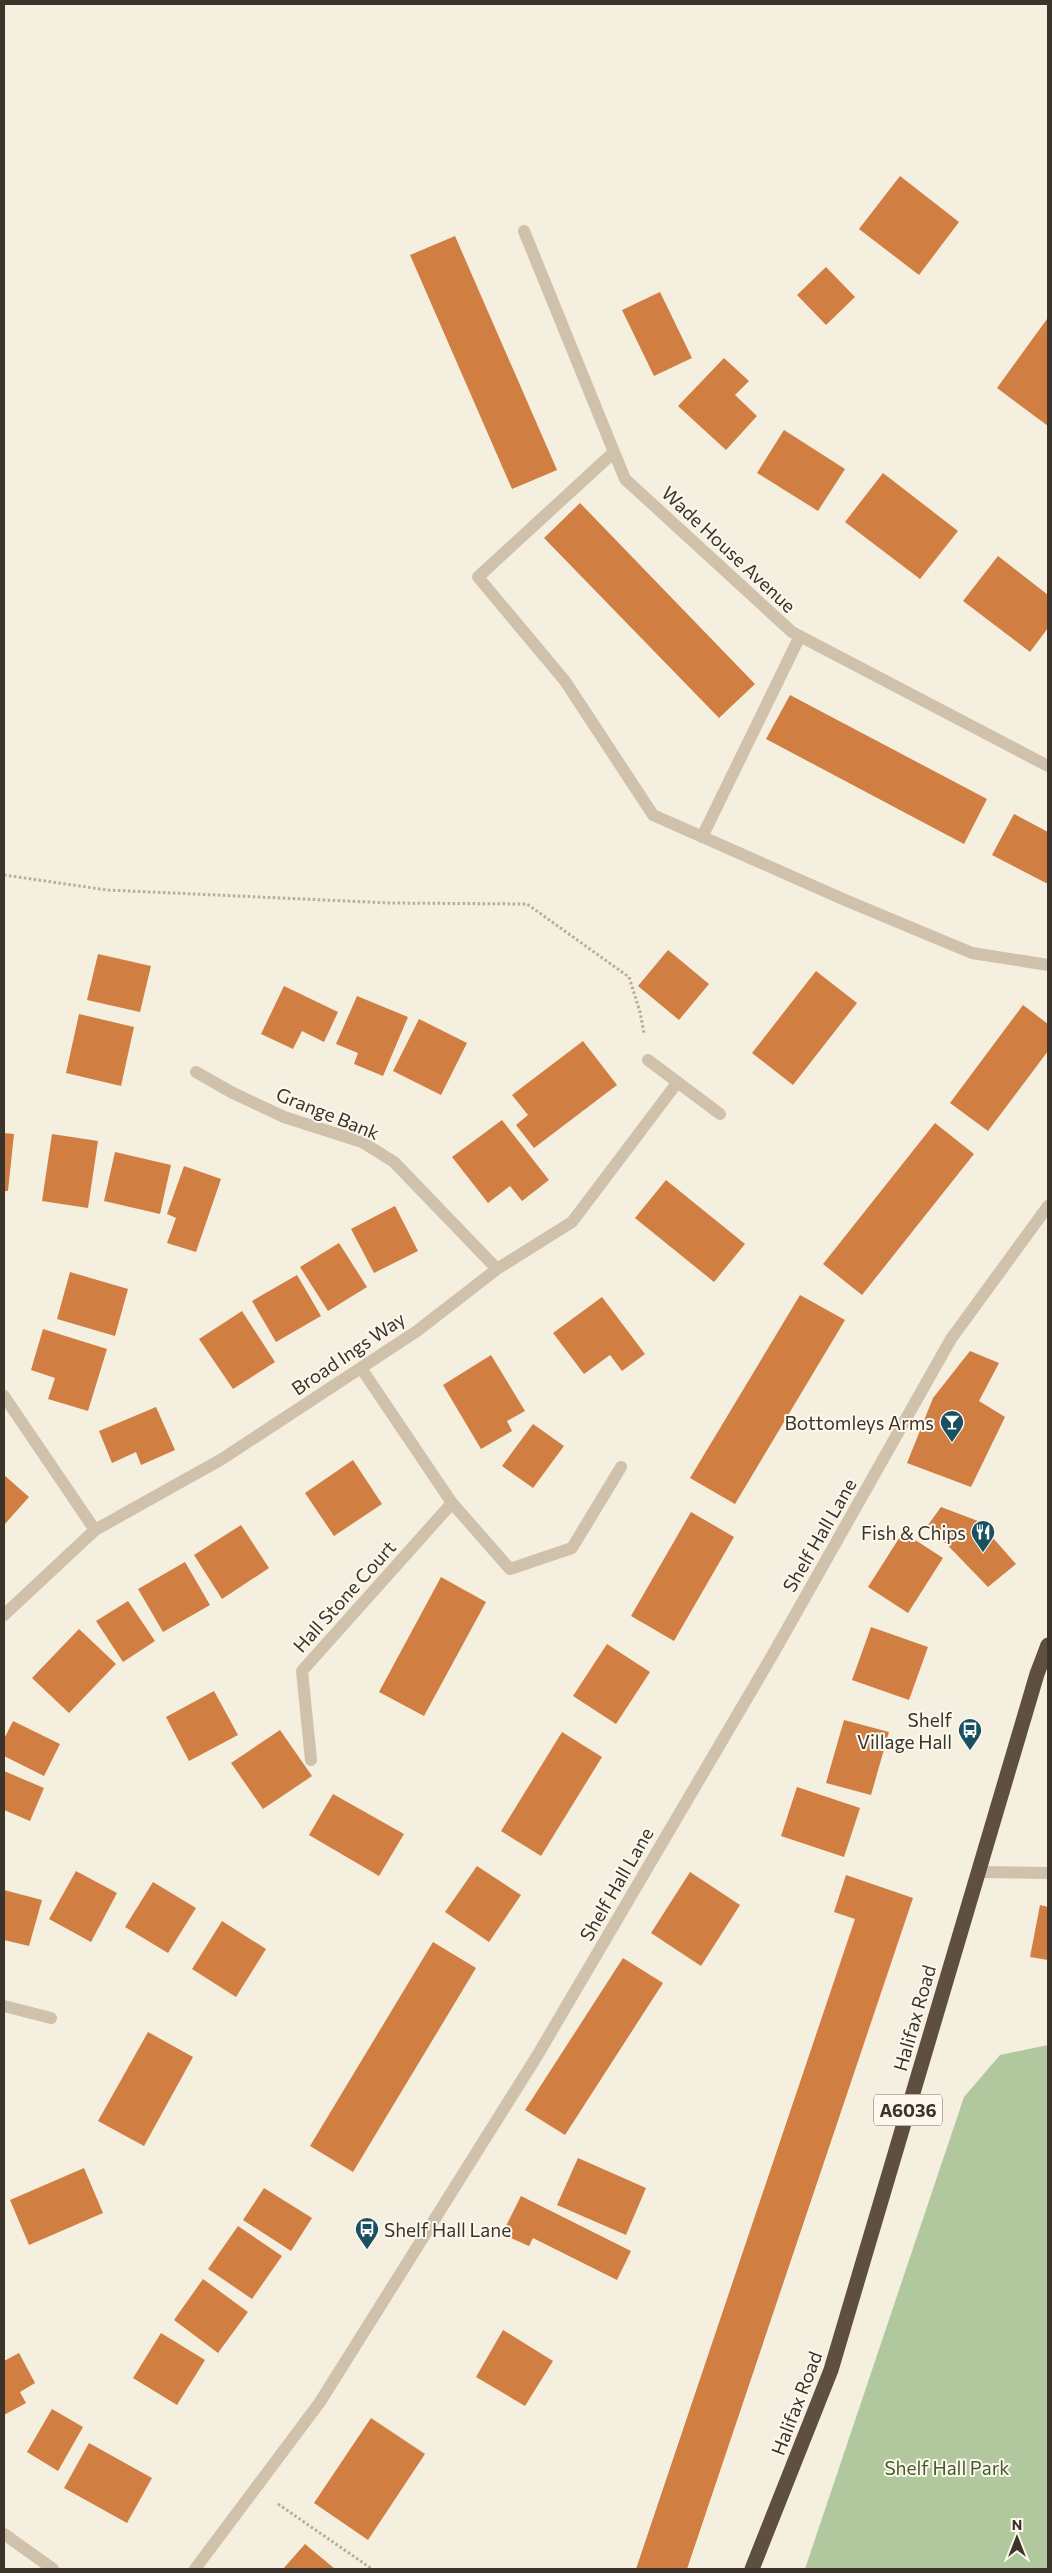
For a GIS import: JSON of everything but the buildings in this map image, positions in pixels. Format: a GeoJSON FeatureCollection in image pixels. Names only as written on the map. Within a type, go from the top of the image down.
{"type":"FeatureCollection","features":[{"type":"Feature","properties":{"kind":"highway","name":"Halifax Road"},"geometry":{"type":"LineString","coordinates":[[752,2569],[831,2370],[1037,1674],[1048,1645]]}},
{"type":"Feature","properties":{"kind":"street","name":"Wade House Avenue"},"geometry":{"type":"LineString","coordinates":[[524,231],[625,479],[792,632],[1048,766]]}},
{"type":"Feature","properties":{"kind":"street"},"geometry":{"type":"LineString","coordinates":[[614,452],[478,577],[565,681],[653,815],[972,953],[1048,965]]}},
{"type":"Feature","properties":{"kind":"street"},"geometry":{"type":"LineString","coordinates":[[702,837],[800,636]]}},
{"type":"Feature","properties":{"kind":"street"},"geometry":{"type":"LineString","coordinates":[[648,1060],[720,1114]]}},
{"type":"Feature","properties":{"kind":"street","name":"Grange Bank"},"geometry":{"type":"LineString","coordinates":[[196,1072],[284,1117],[362,1142],[394,1162],[497,1269]]}},
{"type":"Feature","properties":{"kind":"street","name":"Broad Ings Way"},"geometry":{"type":"LineString","coordinates":[[4,1615],[95,1530],[222,1459],[416,1331],[497,1269],[572,1222],[677,1083]]}},
{"type":"Feature","properties":{"kind":"street","name":"Shelf Hall Lane"},"geometry":{"type":"LineString","coordinates":[[195,2569],[320,2402],[537,2056],[773,1654],[951,1339],[1048,1206]]}},
{"type":"Feature","properties":{"kind":"street"},"geometry":{"type":"LineString","coordinates":[[361,1368],[452,1503],[510,1569],[572,1548],[621,1468]]}},
{"type":"Feature","properties":{"kind":"street"},"geometry":{"type":"LineString","coordinates":[[4,1396],[95,1530]]}},
{"type":"Feature","properties":{"kind":"street","name":"Hall Stone Court"},"geometry":{"type":"LineString","coordinates":[[311,1760],[302,1671],[452,1503]]}},
{"type":"Feature","properties":{"kind":"street"},"geometry":{"type":"LineString","coordinates":[[978,1872],[1048,1873]]}},
{"type":"Feature","properties":{"kind":"street"},"geometry":{"type":"LineString","coordinates":[[4,2006],[51,2018]]}},
{"type":"Feature","properties":{"kind":"street"},"geometry":{"type":"LineString","coordinates":[[4,2534],[53,2569]]}},
{"type":"Feature","properties":{"kind":"path"},"geometry":{"type":"LineString","coordinates":[[4,875],[107,890],[390,903],[527,904],[629,977],[640,1012],[648,1060]]}},
{"type":"Feature","properties":{"kind":"path"},"geometry":{"type":"LineString","coordinates":[[256,2488],[372,2569]]}},
{"type":"Feature","properties":{"kind":"green space","name":"Shelf Hall Park"},"geometry":{"type":"Polygon","coordinates":[[[1048,2045],[1048,2569],[805,2569],[964,2097],[1000,2055],[1048,2045]]]}},
{"type":"Feature","properties":{"kind":"place","name":"Bottomleys Arms"},"geometry":{"type":"Point","coordinates":[952,1443]}},
{"type":"Feature","properties":{"kind":"place","name":"Fish & Chips"},"geometry":{"type":"Point","coordinates":[983,1553]}},
{"type":"Feature","properties":{"kind":"place","name":"Shelf Village Hall"},"geometry":{"type":"Point","coordinates":[970,1751]}},
{"type":"Feature","properties":{"kind":"place","name":"Shelf Hall Lane"},"geometry":{"type":"Point","coordinates":[367,2250]}}]}
